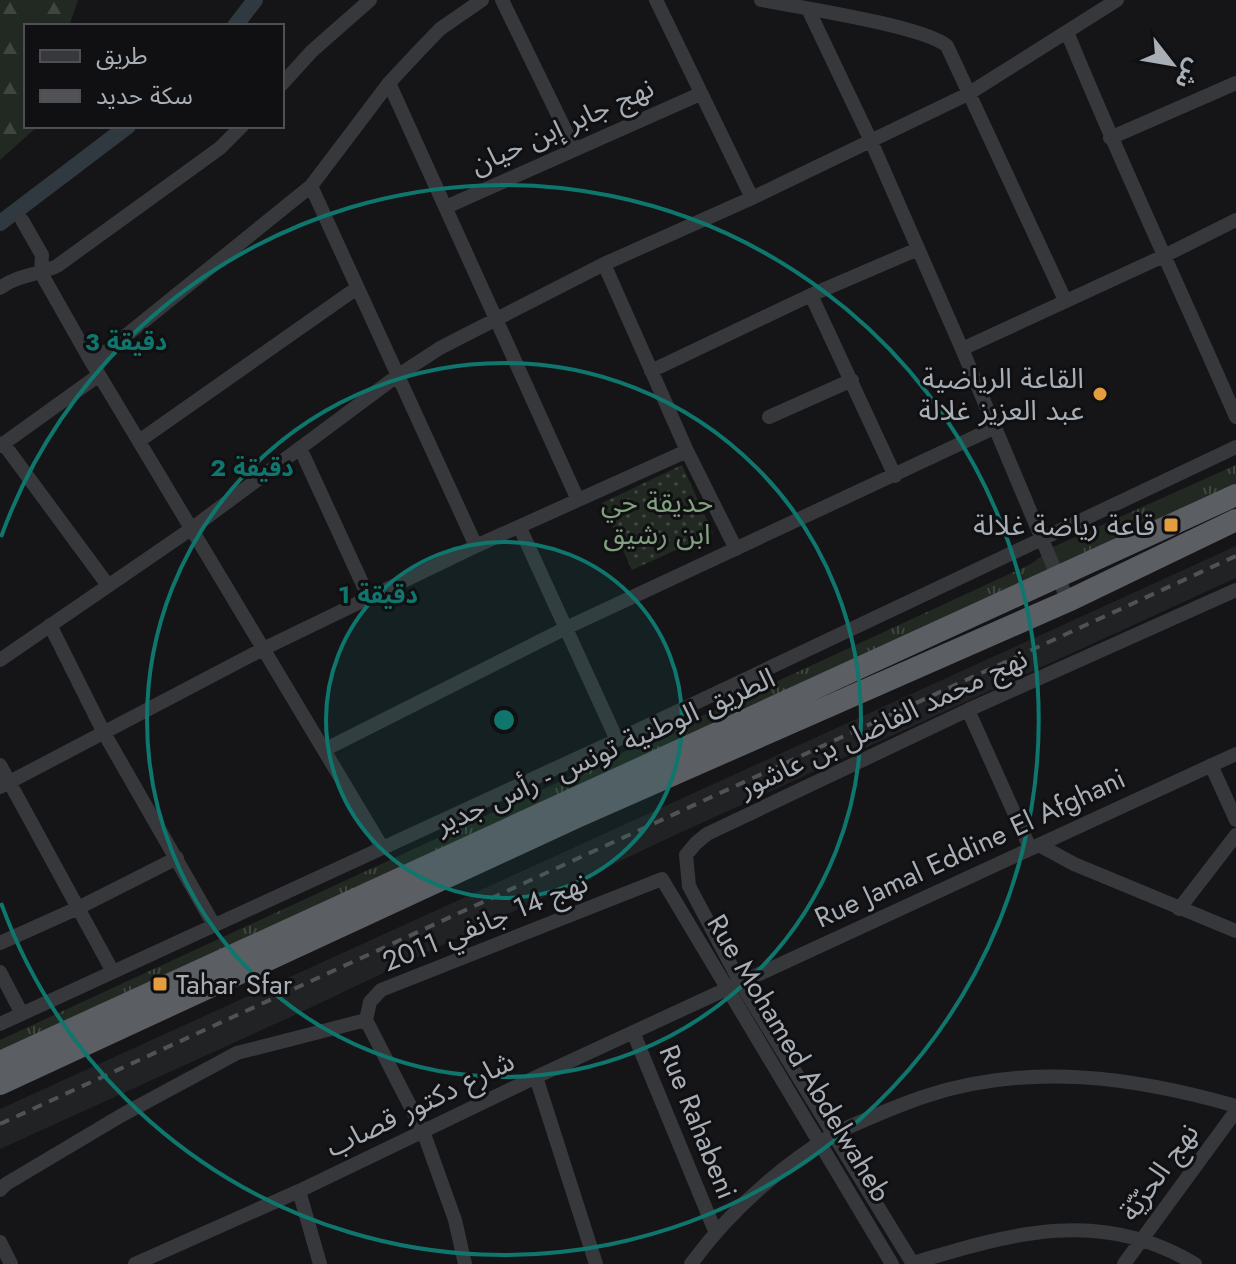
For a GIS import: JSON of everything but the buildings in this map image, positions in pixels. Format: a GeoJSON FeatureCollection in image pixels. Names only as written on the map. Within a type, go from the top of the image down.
{"type":"FeatureCollection","features":[{"type":"Feature","properties":{"kind":"highway","name":"الطريق الوطنية تونس - رأس جدير"},"geometry":{"type":"LineString","coordinates":[[0,1062],[1236,495]]}},
{"type":"Feature","properties":{"kind":"highway","name":"الطريق الوطنية تونس - رأس جدير"},"geometry":{"type":"LineString","coordinates":[[0,1084],[579,816],[1068,601],[1236,520]]}},
{"type":"Feature","properties":{"kind":"street"},"geometry":{"type":"LineString","coordinates":[[284,82],[312,51],[370,0]]}},
{"type":"Feature","properties":{"kind":"street"},"geometry":{"type":"LineString","coordinates":[[107,584],[2,445],[311,186],[389,83],[440,29],[482,0]]}},
{"type":"Feature","properties":{"kind":"street"},"geometry":{"type":"LineString","coordinates":[[502,0],[574,148]]}},
{"type":"Feature","properties":{"kind":"street"},"geometry":{"type":"LineString","coordinates":[[656,0],[752,198]]}},
{"type":"Feature","properties":{"kind":"street"},"geometry":{"type":"LineString","coordinates":[[761,0],[909,31],[942,41],[952,53],[968,94],[1065,300]]}},
{"type":"Feature","properties":{"kind":"street"},"geometry":{"type":"LineString","coordinates":[[0,660],[191,529],[397,376],[496,317],[968,94],[1117,0]]}},
{"type":"Feature","properties":{"kind":"street"},"geometry":{"type":"LineString","coordinates":[[808,9],[871,141],[1068,601]]}},
{"type":"Feature","properties":{"kind":"street"},"geometry":{"type":"LineString","coordinates":[[1067,32],[1110,138],[1166,255],[1236,417]]}},
{"type":"Feature","properties":{"kind":"street"},"geometry":{"type":"LineString","coordinates":[[389,83],[578,500]]}},
{"type":"Feature","properties":{"kind":"street"},"geometry":{"type":"LineString","coordinates":[[1110,138],[1236,83]]}},
{"type":"Feature","properties":{"kind":"street","name":"نهج جابر إبن حيان"},"geometry":{"type":"LineString","coordinates":[[446,207],[700,94]]}},
{"type":"Feature","properties":{"kind":"street"},"geometry":{"type":"LineString","coordinates":[[0,288],[10,280],[57,266],[220,148],[240,128]]}},
{"type":"Feature","properties":{"kind":"street"},"geometry":{"type":"LineString","coordinates":[[311,186],[476,546]]}},
{"type":"Feature","properties":{"kind":"street"},"geometry":{"type":"LineString","coordinates":[[22,220],[42,255],[41,273],[96,369],[382,847]]}},
{"type":"Feature","properties":{"kind":"street"},"geometry":{"type":"LineString","coordinates":[[962,349],[1236,220]]}},
{"type":"Feature","properties":{"kind":"street"},"geometry":{"type":"LineString","coordinates":[[651,371],[811,295],[918,249]]}},
{"type":"Feature","properties":{"kind":"street"},"geometry":{"type":"LineString","coordinates":[[604,264],[687,451],[736,549]]}},
{"type":"Feature","properties":{"kind":"street"},"geometry":{"type":"LineString","coordinates":[[139,441],[357,288]]}},
{"type":"Feature","properties":{"kind":"street"},"geometry":{"type":"LineString","coordinates":[[811,295],[895,476]]}},
{"type":"Feature","properties":{"kind":"street"},"geometry":{"type":"LineString","coordinates":[[769,417],[852,380]]}},
{"type":"Feature","properties":{"kind":"street"},"geometry":{"type":"LineString","coordinates":[[324,750],[566,628],[996,427]]}},
{"type":"Feature","properties":{"kind":"street"},"geometry":{"type":"LineString","coordinates":[[0,1024],[617,740],[1236,447]]}},
{"type":"Feature","properties":{"kind":"street"},"geometry":{"type":"LineString","coordinates":[[300,448],[369,598]]}},
{"type":"Feature","properties":{"kind":"street"},"geometry":{"type":"LineString","coordinates":[[5,785],[263,649],[476,546],[687,451]]}},
{"type":"Feature","properties":{"kind":"street"},"geometry":{"type":"LineString","coordinates":[[520,528],[617,740]]}},
{"type":"Feature","properties":{"kind":"street","name":"نهج محمد الفاضل بن عاشور"},"geometry":{"type":"LineString","coordinates":[[734,986],[689,886],[686,855],[707,834],[968,710],[1236,590]]}},
{"type":"Feature","properties":{"kind":"street"},"geometry":{"type":"LineString","coordinates":[[50,625],[104,733],[214,925]]}},
{"type":"Feature","properties":{"kind":"street"},"geometry":{"type":"LineString","coordinates":[[968,710],[1034,847],[1236,931]]}},
{"type":"Feature","properties":{"kind":"street","name":"Rue Jamal Eddine El Afghani"},"geometry":{"type":"LineString","coordinates":[[734,986],[1236,754]]}},
{"type":"Feature","properties":{"kind":"street"},"geometry":{"type":"LineString","coordinates":[[0,765],[5,785],[113,972]]}},
{"type":"Feature","properties":{"kind":"street"},"geometry":{"type":"LineString","coordinates":[[1211,765],[1236,820]]}},
{"type":"Feature","properties":{"kind":"street"},"geometry":{"type":"LineString","coordinates":[[1179,909],[1236,835]]}},
{"type":"Feature","properties":{"kind":"street"},"geometry":{"type":"LineString","coordinates":[[0,943],[177,858]]}},
{"type":"Feature","properties":{"kind":"street","name":"Rue Mohamed Abdelwaheb"},"geometry":{"type":"LineString","coordinates":[[662,879],[734,986],[892,1264]]}},
{"type":"Feature","properties":{"kind":"street","name":"نهج 14 جانفي 2011"},"geometry":{"type":"LineString","coordinates":[[366,1020],[370,1002],[381,990],[662,879]]}},
{"type":"Feature","properties":{"kind":"street"},"geometry":{"type":"LineString","coordinates":[[0,972],[22,1014]]}},
{"type":"Feature","properties":{"kind":"street"},"geometry":{"type":"LineString","coordinates":[[734,986],[835,1133],[913,1264],[1032,1231],[1093,1229],[1143,1240],[1195,1264]]}},
{"type":"Feature","properties":{"kind":"street","name":"شارع دكتور قصاب"},"geometry":{"type":"LineString","coordinates":[[135,1264],[299,1191],[734,986]]}},
{"type":"Feature","properties":{"kind":"street"},"geometry":{"type":"LineString","coordinates":[[0,1190],[122,1115],[237,1053],[366,1020],[423,1131],[455,1220],[465,1264]]}},
{"type":"Feature","properties":{"kind":"street","name":"Rue Rahabeni"},"geometry":{"type":"LineString","coordinates":[[633,1032],[715,1231]]}},
{"type":"Feature","properties":{"kind":"street"},"geometry":{"type":"LineString","coordinates":[[691,1264],[715,1231],[764,1185],[821,1142],[835,1133],[928,1096],[1022,1077],[1066,1075],[1109,1078],[1188,1092],[1236,1109]]}},
{"type":"Feature","properties":{"kind":"street"},"geometry":{"type":"LineString","coordinates":[[536,1077],[596,1264]]}},
{"type":"Feature","properties":{"kind":"street","name":"نهج الحرّيّة"},"geometry":{"type":"LineString","coordinates":[[1124,1264],[1236,1109]]}},
{"type":"Feature","properties":{"kind":"street"},"geometry":{"type":"LineString","coordinates":[[299,1191],[320,1264]]}},
{"type":"Feature","properties":{"kind":"street"},"geometry":{"type":"LineString","coordinates":[[0,1242],[11,1264]]}},
{"type":"Feature","properties":{"kind":"shaded area"},"geometry":{"type":"Polygon","coordinates":[[[1236,546],[1236,578],[0,1149],[0,1109],[1236,546]]]}},
{"type":"Feature","properties":{"kind":"green space"},"geometry":{"type":"Polygon","coordinates":[[[0,0],[78,0],[70,24],[24,24],[24,128],[36,128],[0,160],[0,0]]]}},
{"type":"Feature","properties":{"kind":"green space","name":"حديقة حي ابن رشيق"},"geometry":{"type":"Polygon","coordinates":[[[682,465],[713,533],[632,570],[602,503],[682,465]]]}},
{"type":"Feature","properties":{"kind":"green space"},"geometry":{"type":"Polygon","coordinates":[[[1236,465],[1236,488],[0,1056],[0,1040],[1031,564],[1053,547],[1236,465]]]}},
{"type":"Feature","properties":{"kind":"waterway"},"geometry":{"type":"LineString","coordinates":[[237,24],[255,0]]}},
{"type":"Feature","properties":{"kind":"waterway"},"geometry":{"type":"LineString","coordinates":[[0,223],[125,128]]}},
{"type":"Feature","properties":{"kind":"railway"},"geometry":{"type":"LineString","coordinates":[[0,1124],[1236,556]]}},
{"type":"Feature","properties":{"kind":"place","name":"القاعة الرياضية عبد العزيز غلالة"},"geometry":{"type":"Point","coordinates":[1100,394]}},
{"type":"Feature","properties":{"kind":"place","name":"قاعة رياضة غلالة"},"geometry":{"type":"Point","coordinates":[1171,525]}},
{"type":"Feature","properties":{"kind":"place","name":"Tahar Sfar"},"geometry":{"type":"Point","coordinates":[160,984]}}]}
